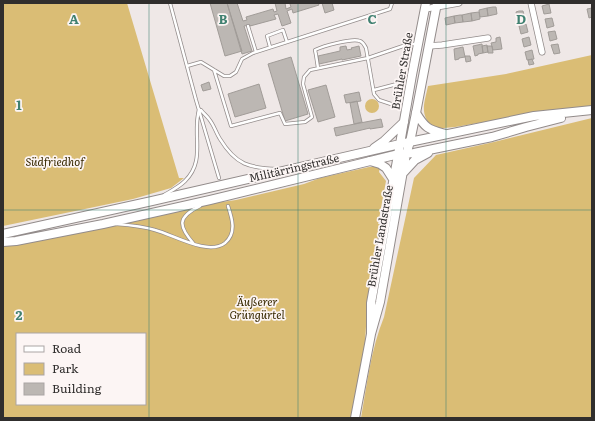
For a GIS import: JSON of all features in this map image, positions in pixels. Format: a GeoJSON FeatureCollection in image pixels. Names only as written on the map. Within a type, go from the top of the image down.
{"type":"FeatureCollection","features":[{"type":"Feature","properties":{"kind":"main road","name":"Brühler Straße"},"geometry":{"type":"LineString","coordinates":[[410,142],[437,5]]}},
{"type":"Feature","properties":{"kind":"main road","name":"Brühler Straße"},"geometry":{"type":"LineString","coordinates":[[400,144],[426,6]]}},
{"type":"Feature","properties":{"kind":"main road"},"geometry":{"type":"LineString","coordinates":[[418,44],[429,46]]}},
{"type":"Feature","properties":{"kind":"main road","name":"Militärringstraße"},"geometry":{"type":"LineString","coordinates":[[3,234],[446,134],[534,116],[591,110]]}},
{"type":"Feature","properties":{"kind":"main road","name":"Militärringstraße"},"geometry":{"type":"LineString","coordinates":[[3,242],[16,241],[103,224],[210,200],[370,161],[492,137],[526,126],[591,110]]}},
{"type":"Feature","properties":{"kind":"main road"},"geometry":{"type":"LineString","coordinates":[[416,113],[424,125],[432,130],[446,134]]}},
{"type":"Feature","properties":{"kind":"main road"},"geometry":{"type":"LineString","coordinates":[[368,152],[384,142],[404,121]]}},
{"type":"Feature","properties":{"kind":"main road","name":"Brühler Landstraße"},"geometry":{"type":"LineString","coordinates":[[371,334],[371,303],[393,179],[402,154],[410,142]]}},
{"type":"Feature","properties":{"kind":"main road","name":"Brühler Landstraße"},"geometry":{"type":"LineString","coordinates":[[355,418],[371,334],[380,302],[402,174],[402,154],[400,144]]}},
{"type":"Feature","properties":{"kind":"main road"},"geometry":{"type":"LineString","coordinates":[[402,174],[415,160],[436,149]]}},
{"type":"Feature","properties":{"kind":"main road"},"geometry":{"type":"LineString","coordinates":[[370,161],[380,164],[386,168],[393,179]]}},
{"type":"Feature","properties":{"kind":"street"},"geometry":{"type":"LineString","coordinates":[[426,6],[459,3]]}},
{"type":"Feature","properties":{"kind":"street"},"geometry":{"type":"LineString","coordinates":[[531,3],[542,52]]}},
{"type":"Feature","properties":{"kind":"street","name":"Brühler Straße"},"geometry":{"type":"LineString","coordinates":[[429,46],[488,38]]}},
{"type":"Feature","properties":{"kind":"lane"},"geometry":{"type":"LineString","coordinates":[[170,3],[219,178]]}},
{"type":"Feature","properties":{"kind":"lane"},"geometry":{"type":"LineString","coordinates":[[187,66],[201,62],[224,76],[230,76],[236,72],[245,56],[390,9],[392,3]]}},
{"type":"Feature","properties":{"kind":"lane"},"geometry":{"type":"LineString","coordinates":[[248,26],[256,52]]}},
{"type":"Feature","properties":{"kind":"lane"},"geometry":{"type":"LineString","coordinates":[[270,47],[267,36],[283,30],[287,42]]}},
{"type":"Feature","properties":{"kind":"lane"},"geometry":{"type":"LineString","coordinates":[[318,68],[315,50],[323,46],[354,40],[360,41],[366,48],[374,94],[379,100],[397,106]]}},
{"type":"Feature","properties":{"kind":"lane"},"geometry":{"type":"LineString","coordinates":[[214,70],[231,126],[280,113],[285,124],[305,122],[312,117],[303,84],[304,77],[310,70],[368,58],[409,44],[418,44]]}},
{"type":"Feature","properties":{"kind":"lane"},"geometry":{"type":"LineString","coordinates":[[374,90],[397,84]]}},
{"type":"Feature","properties":{"kind":"lane"},"geometry":{"type":"LineString","coordinates":[[199,109],[209,119],[219,138],[234,158],[244,164],[262,168],[291,169]]}},
{"type":"Feature","properties":{"kind":"lane"},"geometry":{"type":"LineString","coordinates":[[152,201],[173,190],[184,182],[193,170],[197,160],[197,123],[199,109]]}},
{"type":"Feature","properties":{"kind":"lane"},"geometry":{"type":"LineString","coordinates":[[195,244],[185,234],[182,222],[190,210],[210,200]]}},
{"type":"Feature","properties":{"kind":"lane"},"geometry":{"type":"LineString","coordinates":[[103,224],[137,226],[156,230],[195,244],[209,247],[217,246],[224,244],[229,239],[232,232],[232,218],[228,206]]}},
{"type":"Feature","properties":{"kind":"green space","name":"Südfriedhof"},"geometry":{"type":"Polygon","coordinates":[[[3,3],[127,3],[179,178],[184,178],[171,188],[133,199],[3,226],[3,3]]]}},
{"type":"Feature","properties":{"kind":"green space"},"geometry":{"type":"Polygon","coordinates":[[[592,55],[592,106],[434,129],[429,124],[424,114],[428,86],[506,74],[592,55]]]}},
{"type":"Feature","properties":{"kind":"green space"},"geometry":{"type":"Polygon","coordinates":[[[372,99],[377,101],[379,106],[377,111],[372,113],[367,111],[365,106],[367,101],[372,99]]]}},
{"type":"Feature","properties":{"kind":"green space"},"geometry":{"type":"Polygon","coordinates":[[[592,118],[592,418],[361,418],[367,380],[376,342],[384,317],[414,178],[436,155],[592,118]]]}},
{"type":"Feature","properties":{"kind":"green space","name":"Äußerer Grüngürtel"},"geometry":{"type":"Polygon","coordinates":[[[369,167],[380,168],[379,172],[386,181],[378,224],[382,224],[367,310],[365,343],[351,418],[3,418],[3,246],[58,237],[194,206],[236,200],[304,184],[320,178],[369,167]]]}},
{"type":"Feature","properties":{"kind":"building"},"geometry":{"type":"Polygon","coordinates":[[[210,3],[227,3],[242,51],[225,56],[210,3]]]}},
{"type":"Feature","properties":{"kind":"building"},"geometry":{"type":"Polygon","coordinates":[[[227,3],[237,3],[243,21],[247,20],[246,17],[273,9],[274,12],[277,11],[275,3],[285,3],[286,9],[291,7],[290,4],[293,3],[318,3],[319,5],[293,13],[292,9],[287,11],[291,23],[282,26],[278,14],[274,15],[276,19],[250,26],[244,26],[252,51],[242,54],[227,3]]]}},
{"type":"Feature","properties":{"kind":"building"},"geometry":{"type":"Polygon","coordinates":[[[322,3],[332,3],[334,10],[325,13],[322,3]]]}},
{"type":"Feature","properties":{"kind":"building"},"geometry":{"type":"Polygon","coordinates":[[[549,4],[551,13],[544,14],[542,6],[549,4]]]}},
{"type":"Feature","properties":{"kind":"building"},"geometry":{"type":"Polygon","coordinates":[[[496,7],[497,14],[488,16],[487,8],[496,7]]]}},
{"type":"Feature","properties":{"kind":"building"},"geometry":{"type":"Polygon","coordinates":[[[487,8],[488,16],[480,17],[479,10],[487,8]]]}},
{"type":"Feature","properties":{"kind":"building"},"geometry":{"type":"Polygon","coordinates":[[[592,8],[592,17],[589,18],[587,9],[592,8]]]}},
{"type":"Feature","properties":{"kind":"building"},"geometry":{"type":"Polygon","coordinates":[[[523,11],[525,19],[518,21],[516,12],[523,11]]]}},
{"type":"Feature","properties":{"kind":"building"},"geometry":{"type":"Polygon","coordinates":[[[479,12],[480,19],[472,21],[471,13],[479,12]]]}},
{"type":"Feature","properties":{"kind":"building"},"geometry":{"type":"Polygon","coordinates":[[[471,13],[472,21],[463,22],[462,15],[471,13]]]}},
{"type":"Feature","properties":{"kind":"building"},"geometry":{"type":"Polygon","coordinates":[[[462,15],[463,22],[455,23],[454,16],[462,15]]]}},
{"type":"Feature","properties":{"kind":"building"},"geometry":{"type":"Polygon","coordinates":[[[454,16],[455,23],[446,25],[445,18],[454,16]]]}},
{"type":"Feature","properties":{"kind":"building"},"geometry":{"type":"Polygon","coordinates":[[[552,18],[554,26],[547,28],[545,19],[552,18]]]}},
{"type":"Feature","properties":{"kind":"building"},"geometry":{"type":"Polygon","coordinates":[[[526,24],[528,32],[521,34],[519,26],[526,24]]]}},
{"type":"Feature","properties":{"kind":"building"},"geometry":{"type":"Polygon","coordinates":[[[555,31],[557,39],[550,41],[548,32],[555,31]]]}},
{"type":"Feature","properties":{"kind":"building"},"geometry":{"type":"Polygon","coordinates":[[[500,37],[502,49],[493,50],[491,43],[496,42],[496,38],[500,37]]]}},
{"type":"Feature","properties":{"kind":"building"},"geometry":{"type":"Polygon","coordinates":[[[529,37],[531,45],[524,47],[522,39],[529,37]]]}},
{"type":"Feature","properties":{"kind":"building"},"geometry":{"type":"Polygon","coordinates":[[[482,44],[483,53],[475,56],[473,46],[482,44]]]}},
{"type":"Feature","properties":{"kind":"building"},"geometry":{"type":"Polygon","coordinates":[[[558,44],[560,53],[554,54],[551,45],[558,44]]]}},
{"type":"Feature","properties":{"kind":"building"},"geometry":{"type":"Polygon","coordinates":[[[487,45],[488,52],[483,53],[482,46],[487,45]]]}},
{"type":"Feature","properties":{"kind":"building"},"geometry":{"type":"Polygon","coordinates":[[[346,46],[347,50],[359,46],[361,56],[319,64],[318,56],[340,51],[340,47],[346,46]]]}},
{"type":"Feature","properties":{"kind":"building"},"geometry":{"type":"Polygon","coordinates":[[[487,46],[492,46],[493,53],[488,53],[487,46]]]}},
{"type":"Feature","properties":{"kind":"building"},"geometry":{"type":"Polygon","coordinates":[[[463,47],[465,57],[455,60],[454,49],[463,47]]]}},
{"type":"Feature","properties":{"kind":"building"},"geometry":{"type":"Polygon","coordinates":[[[532,50],[534,59],[527,60],[525,52],[532,50]]]}},
{"type":"Feature","properties":{"kind":"building"},"geometry":{"type":"Polygon","coordinates":[[[465,56],[470,56],[471,61],[466,62],[465,56]]]}},
{"type":"Feature","properties":{"kind":"building"},"geometry":{"type":"Polygon","coordinates":[[[291,57],[308,114],[285,121],[268,64],[291,57]]]}},
{"type":"Feature","properties":{"kind":"building"},"geometry":{"type":"Polygon","coordinates":[[[532,59],[534,64],[529,65],[528,60],[532,59]]]}},
{"type":"Feature","properties":{"kind":"building"},"geometry":{"type":"Polygon","coordinates":[[[209,82],[211,89],[203,91],[201,85],[209,82]]]}},
{"type":"Feature","properties":{"kind":"building"},"geometry":{"type":"Polygon","coordinates":[[[259,84],[266,108],[235,117],[228,94],[259,84]]]}},
{"type":"Feature","properties":{"kind":"building"},"geometry":{"type":"Polygon","coordinates":[[[326,85],[335,117],[318,122],[308,90],[326,85]]]}},
{"type":"Feature","properties":{"kind":"building"},"geometry":{"type":"Polygon","coordinates":[[[359,92],[361,101],[346,103],[344,95],[359,92]]]}},
{"type":"Feature","properties":{"kind":"building"},"geometry":{"type":"Polygon","coordinates":[[[357,101],[362,122],[354,124],[350,103],[357,101]]]}},
{"type":"Feature","properties":{"kind":"building"},"geometry":{"type":"Polygon","coordinates":[[[381,119],[383,127],[370,128],[336,136],[334,128],[381,119]]]}}]}
